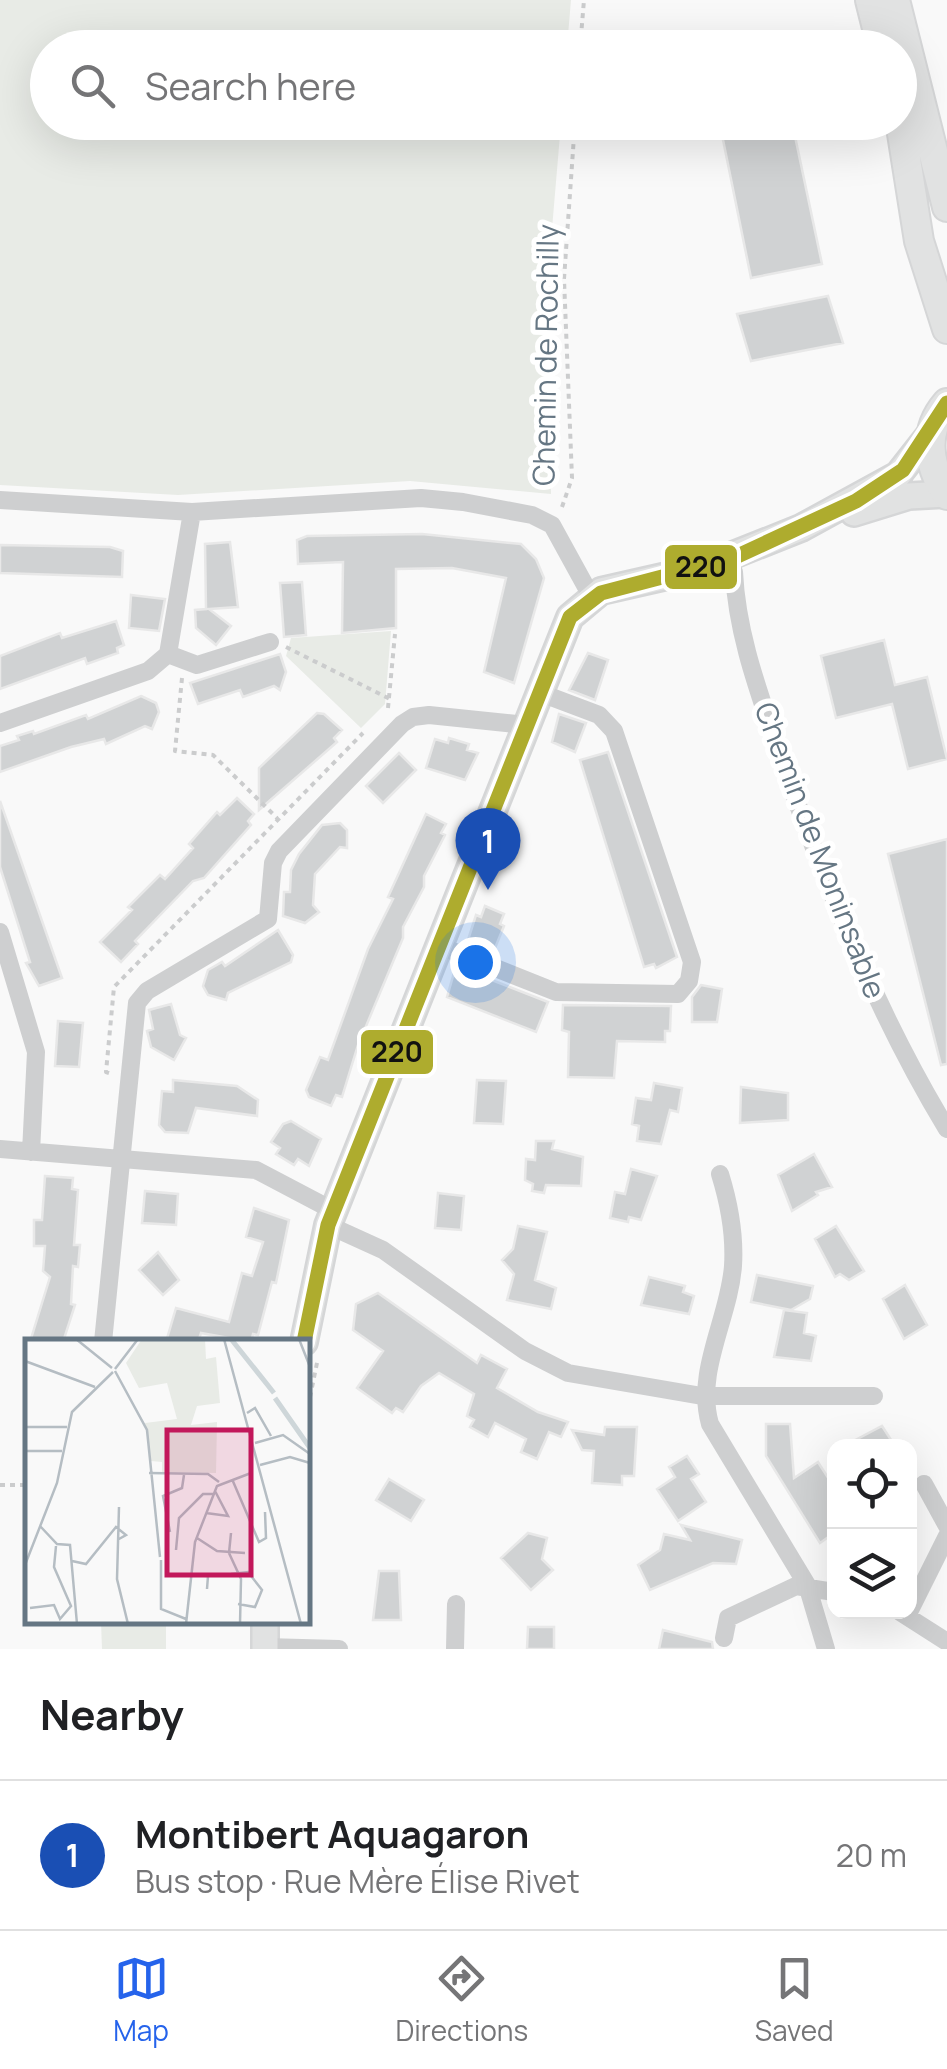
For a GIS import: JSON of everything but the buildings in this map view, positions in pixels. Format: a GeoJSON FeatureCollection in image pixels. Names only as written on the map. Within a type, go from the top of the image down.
{"type":"FeatureCollection","features":[{"type":"Feature","properties":{"kind":"main road"},"geometry":{"type":"LineString","coordinates":[[870,0],[878,30]]}},
{"type":"Feature","properties":{"kind":"main road"},"geometry":{"type":"LineString","coordinates":[[895,0],[903,30]]}},
{"type":"Feature","properties":{"kind":"main road"},"geometry":{"type":"LineString","coordinates":[[917,88],[947,207]]}},
{"type":"Feature","properties":{"kind":"main road"},"geometry":{"type":"LineString","coordinates":[[903,140],[919,241],[947,329]]}},
{"type":"Feature","properties":{"kind":"main road"},"geometry":{"type":"LineString","coordinates":[[947,404],[931,433],[935,475],[947,494]]}},
{"type":"Feature","properties":{"kind":"street"},"geometry":{"type":"LineString","coordinates":[[305,1339],[331,1218],[570,617],[601,592],[698,570],[801,528],[898,475],[931,433]]}},
{"type":"Feature","properties":{"kind":"street"},"geometry":{"type":"LineString","coordinates":[[801,528],[909,496],[947,494]]}},
{"type":"Feature","properties":{"kind":"street"},"geometry":{"type":"LineString","coordinates":[[0,500],[192,512],[421,498],[532,515],[552,524],[601,592]]}},
{"type":"Feature","properties":{"kind":"street"},"geometry":{"type":"LineString","coordinates":[[176,659],[192,512]]}},
{"type":"Feature","properties":{"kind":"street","name":"Chemin de Moninsable"},"geometry":{"type":"LineString","coordinates":[[727,560],[734,572],[748,658],[803,820],[904,1058],[947,1129]]}},
{"type":"Feature","properties":{"kind":"street"},"geometry":{"type":"LineString","coordinates":[[0,723],[176,659],[197,665],[270,642]]}},
{"type":"Feature","properties":{"kind":"street"},"geometry":{"type":"LineString","coordinates":[[440,946],[556,992],[678,994],[688,981],[692,962],[614,731],[599,716],[538,692]]}},
{"type":"Feature","properties":{"kind":"street"},"geometry":{"type":"LineString","coordinates":[[103,1339],[137,1002],[147,992],[268,918],[272,863],[280,851],[402,724],[413,717],[428,716],[526,725]]}},
{"type":"Feature","properties":{"kind":"street"},"geometry":{"type":"LineString","coordinates":[[0,932],[36,1052],[32,1152]]}},
{"type":"Feature","properties":{"kind":"street"},"geometry":{"type":"LineString","coordinates":[[0,1150],[256,1170],[383,1250],[547,1364],[568,1373],[702,1396],[874,1396]]}},
{"type":"Feature","properties":{"kind":"street"},"geometry":{"type":"LineString","coordinates":[[720,1174],[730,1208],[733,1266],[702,1396],[710,1424],[806,1585],[826,1649]]}},
{"type":"Feature","properties":{"kind":"street"},"geometry":{"type":"LineString","coordinates":[[924,1484],[947,1526]]}},
{"type":"Feature","properties":{"kind":"street"},"geometry":{"type":"LineString","coordinates":[[917,1590],[947,1536]]}},
{"type":"Feature","properties":{"kind":"street"},"geometry":{"type":"LineString","coordinates":[[724,1638],[728,1618],[806,1585],[827,1590]]}},
{"type":"Feature","properties":{"kind":"street"},"geometry":{"type":"LineString","coordinates":[[455,1649],[456,1604]]}},
{"type":"Feature","properties":{"kind":"street"},"geometry":{"type":"LineString","coordinates":[[913,1619],[947,1642]]}},
{"type":"Feature","properties":{"kind":"street"},"geometry":{"type":"LineString","coordinates":[[265,1639],[339,1649]]}},
{"type":"Feature","properties":{"kind":"path"},"geometry":{"type":"LineString","coordinates":[[582,30],[584,0]]}},
{"type":"Feature","properties":{"kind":"path","name":"Chemin de Rochilly"},"geometry":{"type":"LineString","coordinates":[[552,524],[572,478],[564,279],[574,140]]}},
{"type":"Feature","properties":{"kind":"path"},"geometry":{"type":"LineString","coordinates":[[129,1077],[106,1072],[114,987],[389,707],[395,634]]}},
{"type":"Feature","properties":{"kind":"path"},"geometry":{"type":"LineString","coordinates":[[270,642],[328,665],[390,698]]}},
{"type":"Feature","properties":{"kind":"path"},"geometry":{"type":"LineString","coordinates":[[176,659],[175,750],[213,755],[278,820]]}},
{"type":"Feature","properties":{"kind":"shaded area"},"geometry":{"type":"Polygon","coordinates":[[[0,0],[571,0],[568,30],[30,30],[30,140],[560,140],[548,276],[551,494],[410,481],[178,495],[0,485],[0,0]]]}},
{"type":"Feature","properties":{"kind":"shaded area"},"geometry":{"type":"Polygon","coordinates":[[[391,631],[385,704],[361,728],[286,656],[291,638],[391,631]]]}},
{"type":"Feature","properties":{"kind":"shaded area"},"geometry":{"type":"Polygon","coordinates":[[[101,1624],[166,1624],[166,1649],[102,1649],[101,1624]]]}},
{"type":"Feature","properties":{"kind":"transit line","name":"220"},"geometry":{"type":"LineString","coordinates":[[305,1339],[328,1225],[570,617],[601,593],[731,559],[856,501],[903,470],[947,403]]}},
{"type":"Feature","properties":{"kind":"place","name":"Montibert Aquagaron"},"geometry":{"type":"Point","coordinates":[488,890]}}]}
